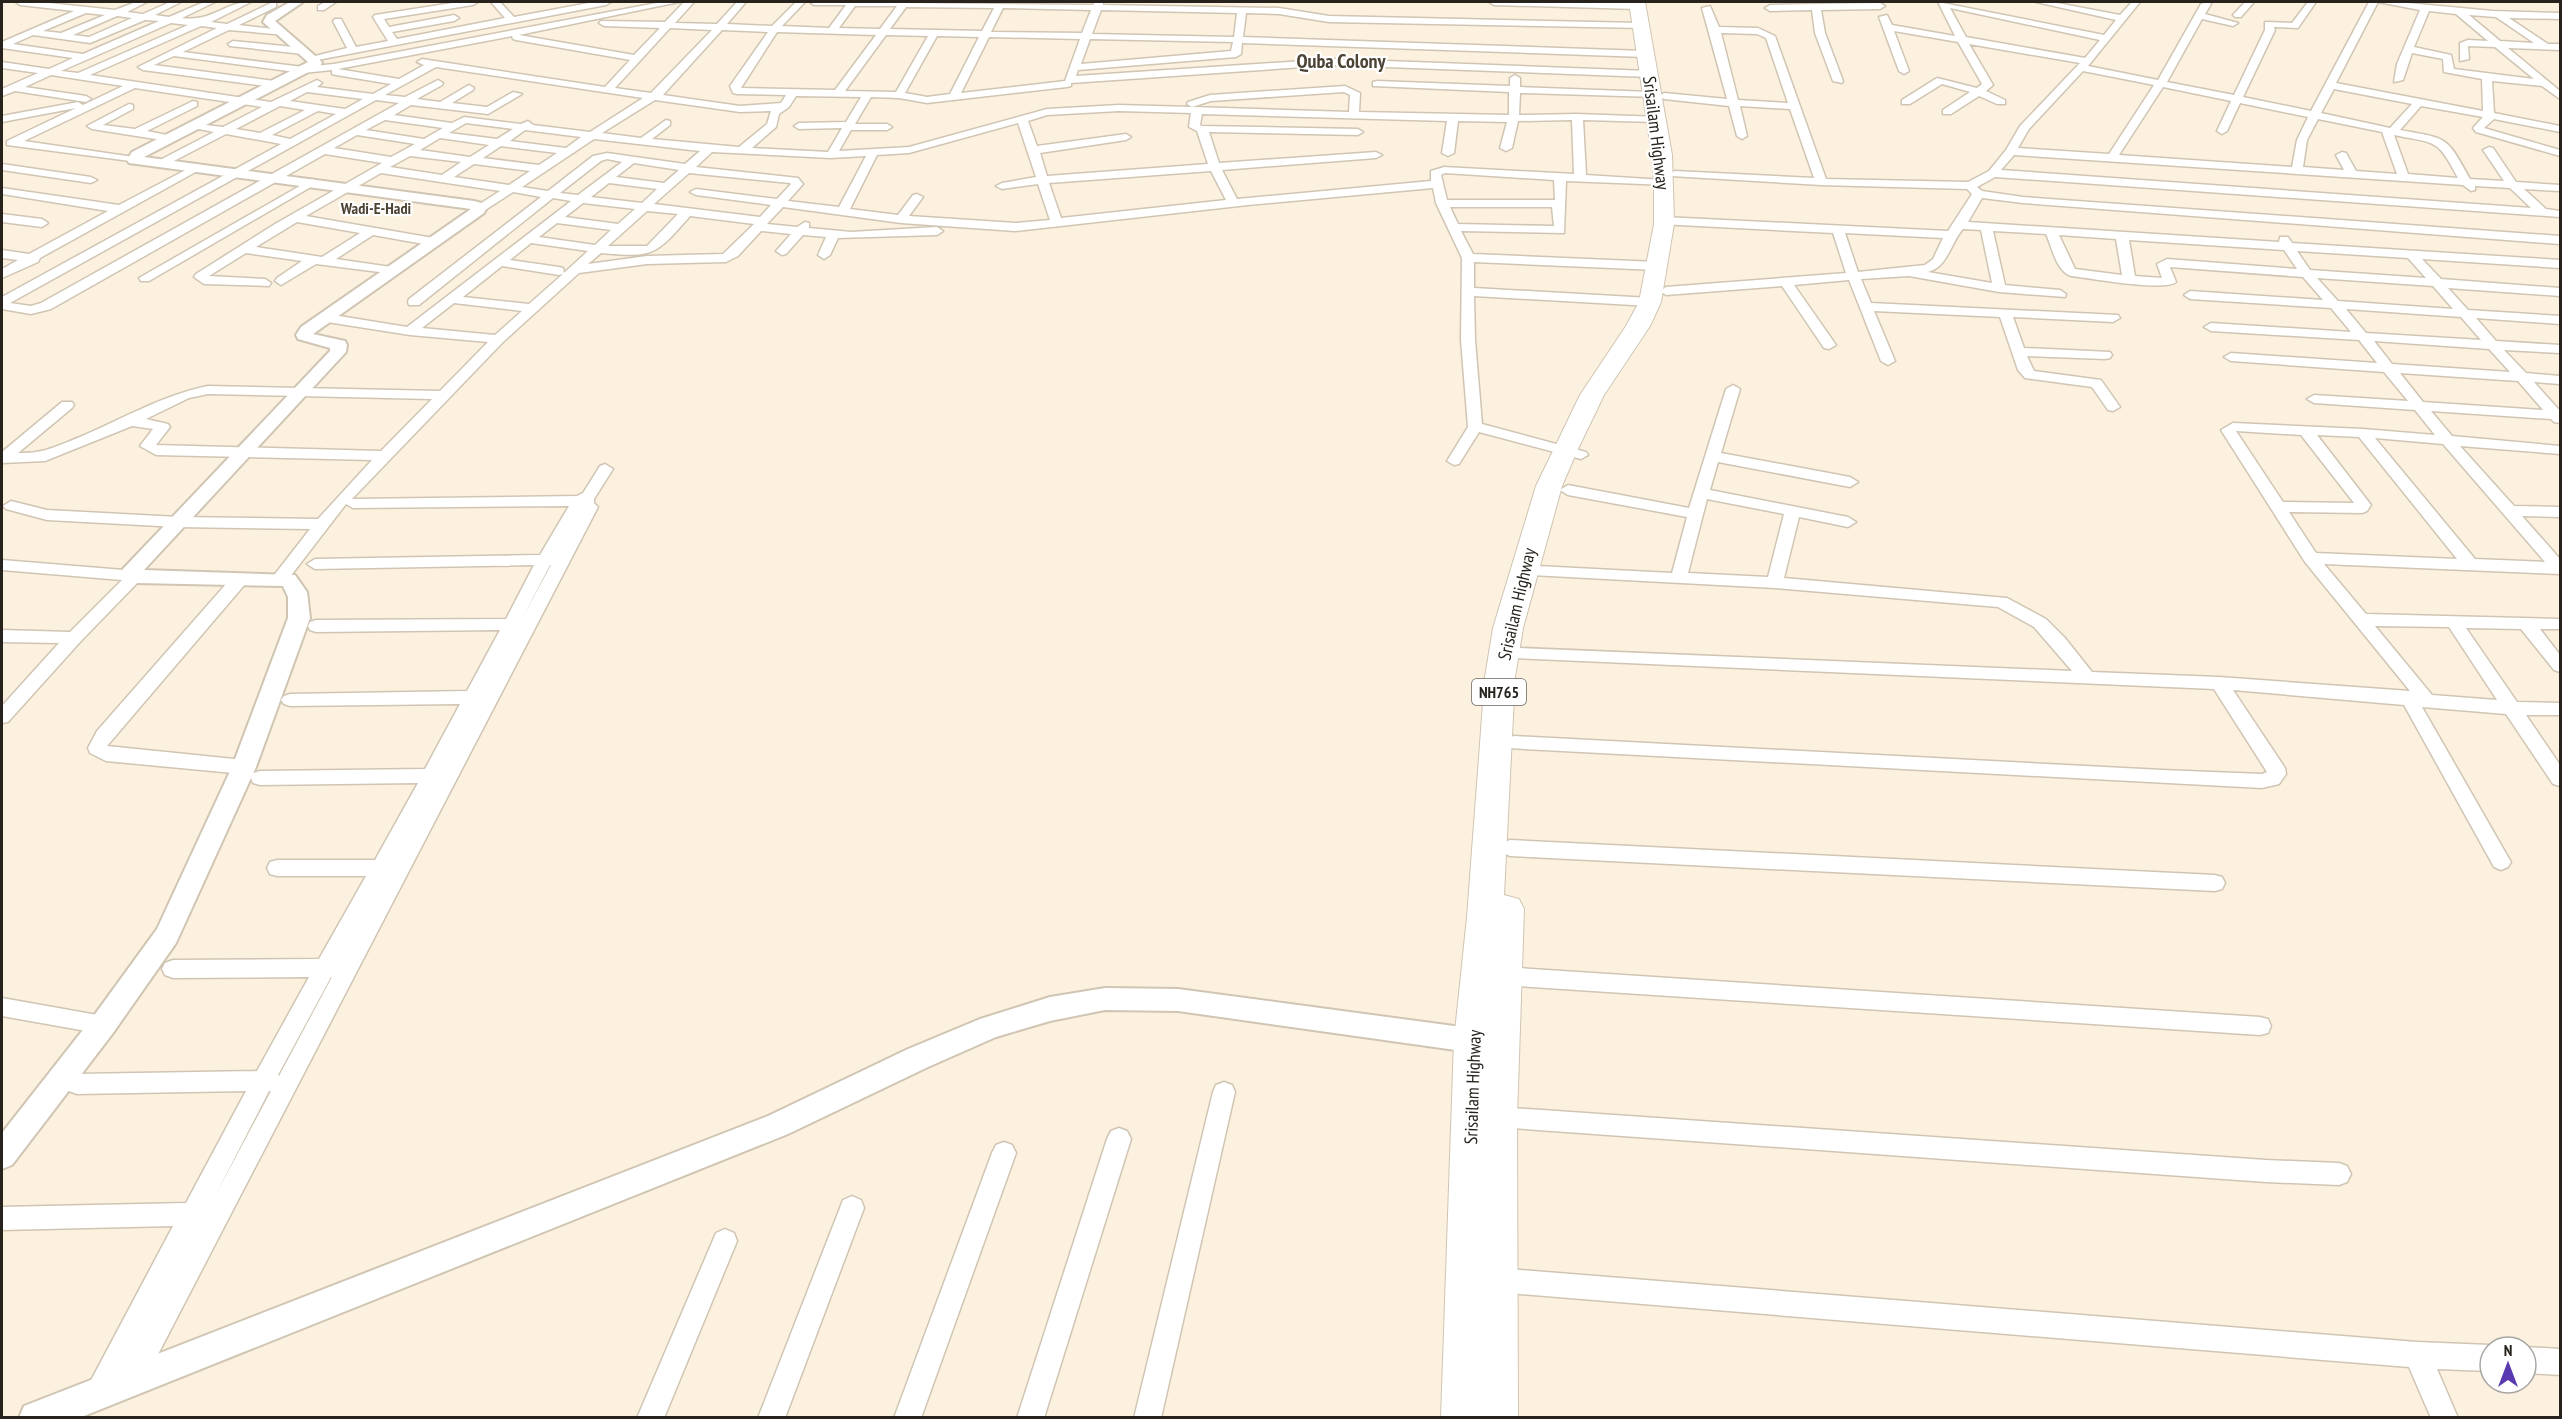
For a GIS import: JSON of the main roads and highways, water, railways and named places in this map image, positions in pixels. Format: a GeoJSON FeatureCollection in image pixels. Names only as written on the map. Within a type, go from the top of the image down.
{"type":"FeatureCollection","features":[{"type":"Feature","properties":{"kind":"highway","name":"Srisailam Highway"},"geometry":{"type":"LineString","coordinates":[[1464,1418],[1486,1042],[1485,917],[1500,676],[1508,628],[1530,545],[1549,486],[1573,453],[1661,315],[1657,286],[1670,222],[1669,179],[1648,53]]}},
{"type":"Feature","properties":{"kind":"highway","name":"Srisailam Highway"},"geometry":{"type":"LineString","coordinates":[[1495,1418],[1497,1117],[1486,1042],[1503,976],[1514,743],[1521,654],[1537,571],[1568,490],[1573,453]]}},
{"type":"Feature","properties":{"kind":"district","name":"Quba Colony"},"geometry":{"type":"Point","coordinates":[1341,61]}},
{"type":"Feature","properties":{"kind":"district","name":"Wadi-E-Hadi"},"geometry":{"type":"Point","coordinates":[376,208]}}]}
